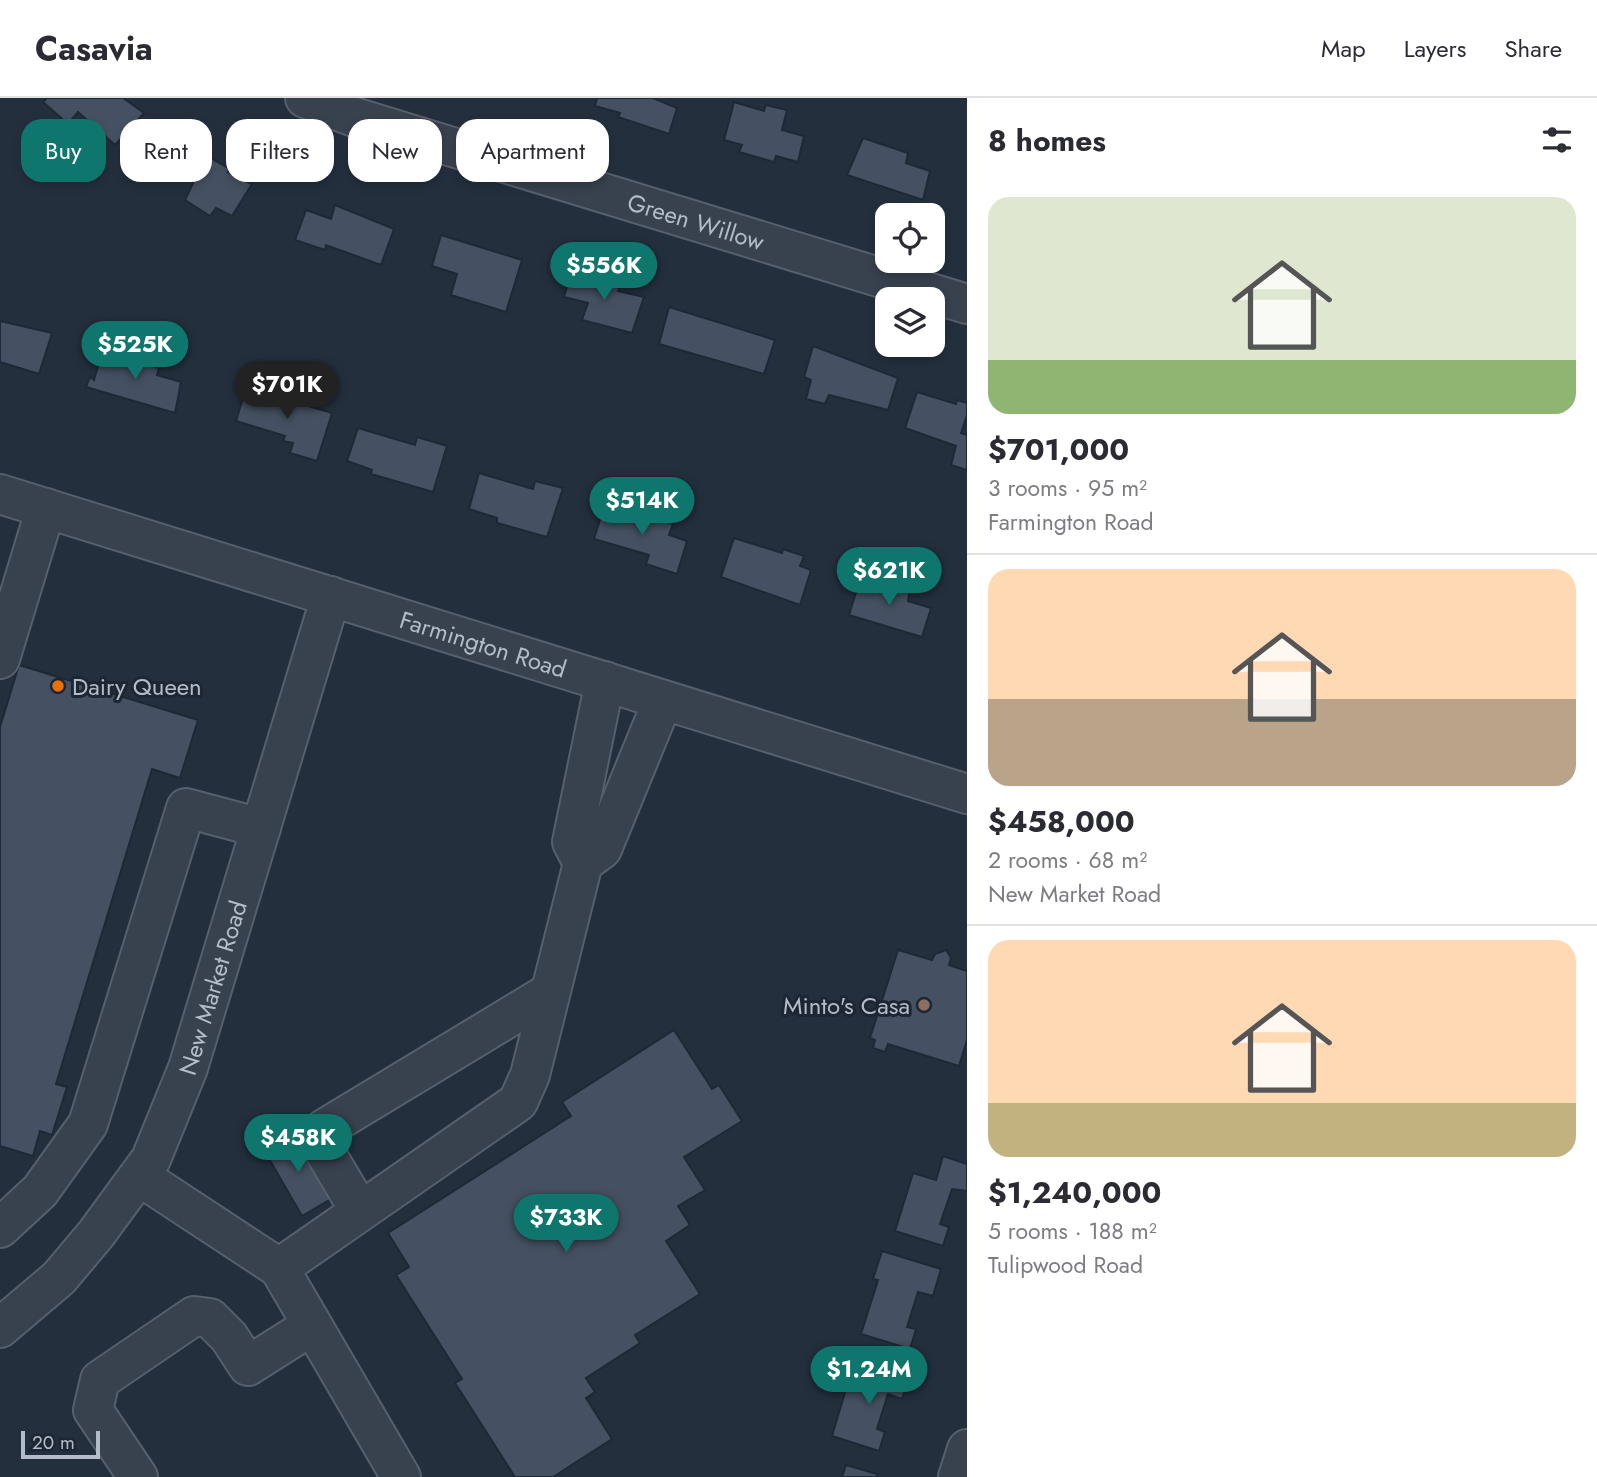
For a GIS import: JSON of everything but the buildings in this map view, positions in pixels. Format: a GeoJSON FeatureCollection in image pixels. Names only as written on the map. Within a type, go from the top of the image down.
{"type":"FeatureCollection","features":[{"type":"Feature","properties":{"kind":"street","name":"Green Willow"},"geometry":{"type":"LineString","coordinates":[[305,98],[366,121],[967,304]]}},
{"type":"Feature","properties":{"kind":"street","name":"Farmington Road"},"geometry":{"type":"LineString","coordinates":[[0,494],[663,700],[965,787]]}},
{"type":"Feature","properties":{"kind":"street"},"geometry":{"type":"LineString","coordinates":[[0,659],[46,508]]}},
{"type":"Feature","properties":{"kind":"street","name":"New Market Road"},"geometry":{"type":"LineString","coordinates":[[4,1316],[59,1278],[151,1159],[188,1068],[331,596]]}},
{"type":"Feature","properties":{"kind":"street"},"geometry":{"type":"LineString","coordinates":[[583,863],[572,842],[605,681]]}},
{"type":"Feature","properties":{"kind":"street"},"geometry":{"type":"LineString","coordinates":[[279,1268],[519,1102],[530,1075],[583,863],[602,849],[663,700]]}},
{"type":"Feature","properties":{"kind":"street"},"geometry":{"type":"LineString","coordinates":[[0,1228],[40,1191],[88,1124],[186,807],[261,828]]}},
{"type":"Feature","properties":{"kind":"street"},"geometry":{"type":"LineString","coordinates":[[360,1211],[322,1147],[324,1129],[549,993]]}},
{"type":"Feature","properties":{"kind":"street"},"geometry":{"type":"LineString","coordinates":[[139,1176],[279,1268],[401,1477]]}},
{"type":"Feature","properties":{"kind":"street"},"geometry":{"type":"LineString","coordinates":[[138,1477],[93,1410],[100,1380],[194,1316],[210,1318],[229,1337],[248,1366],[311,1326]]}},
{"type":"Feature","properties":{"kind":"street"},"geometry":{"type":"LineString","coordinates":[[958,1477],[967,1449]]}},
{"type":"Feature","properties":{"kind":"place","name":"Dairy Queen"},"geometry":{"type":"Point","coordinates":[58,686]}},
{"type":"Feature","properties":{"kind":"place","name":"Minto's Casa"},"geometry":{"type":"Point","coordinates":[924,1005]}}]}
